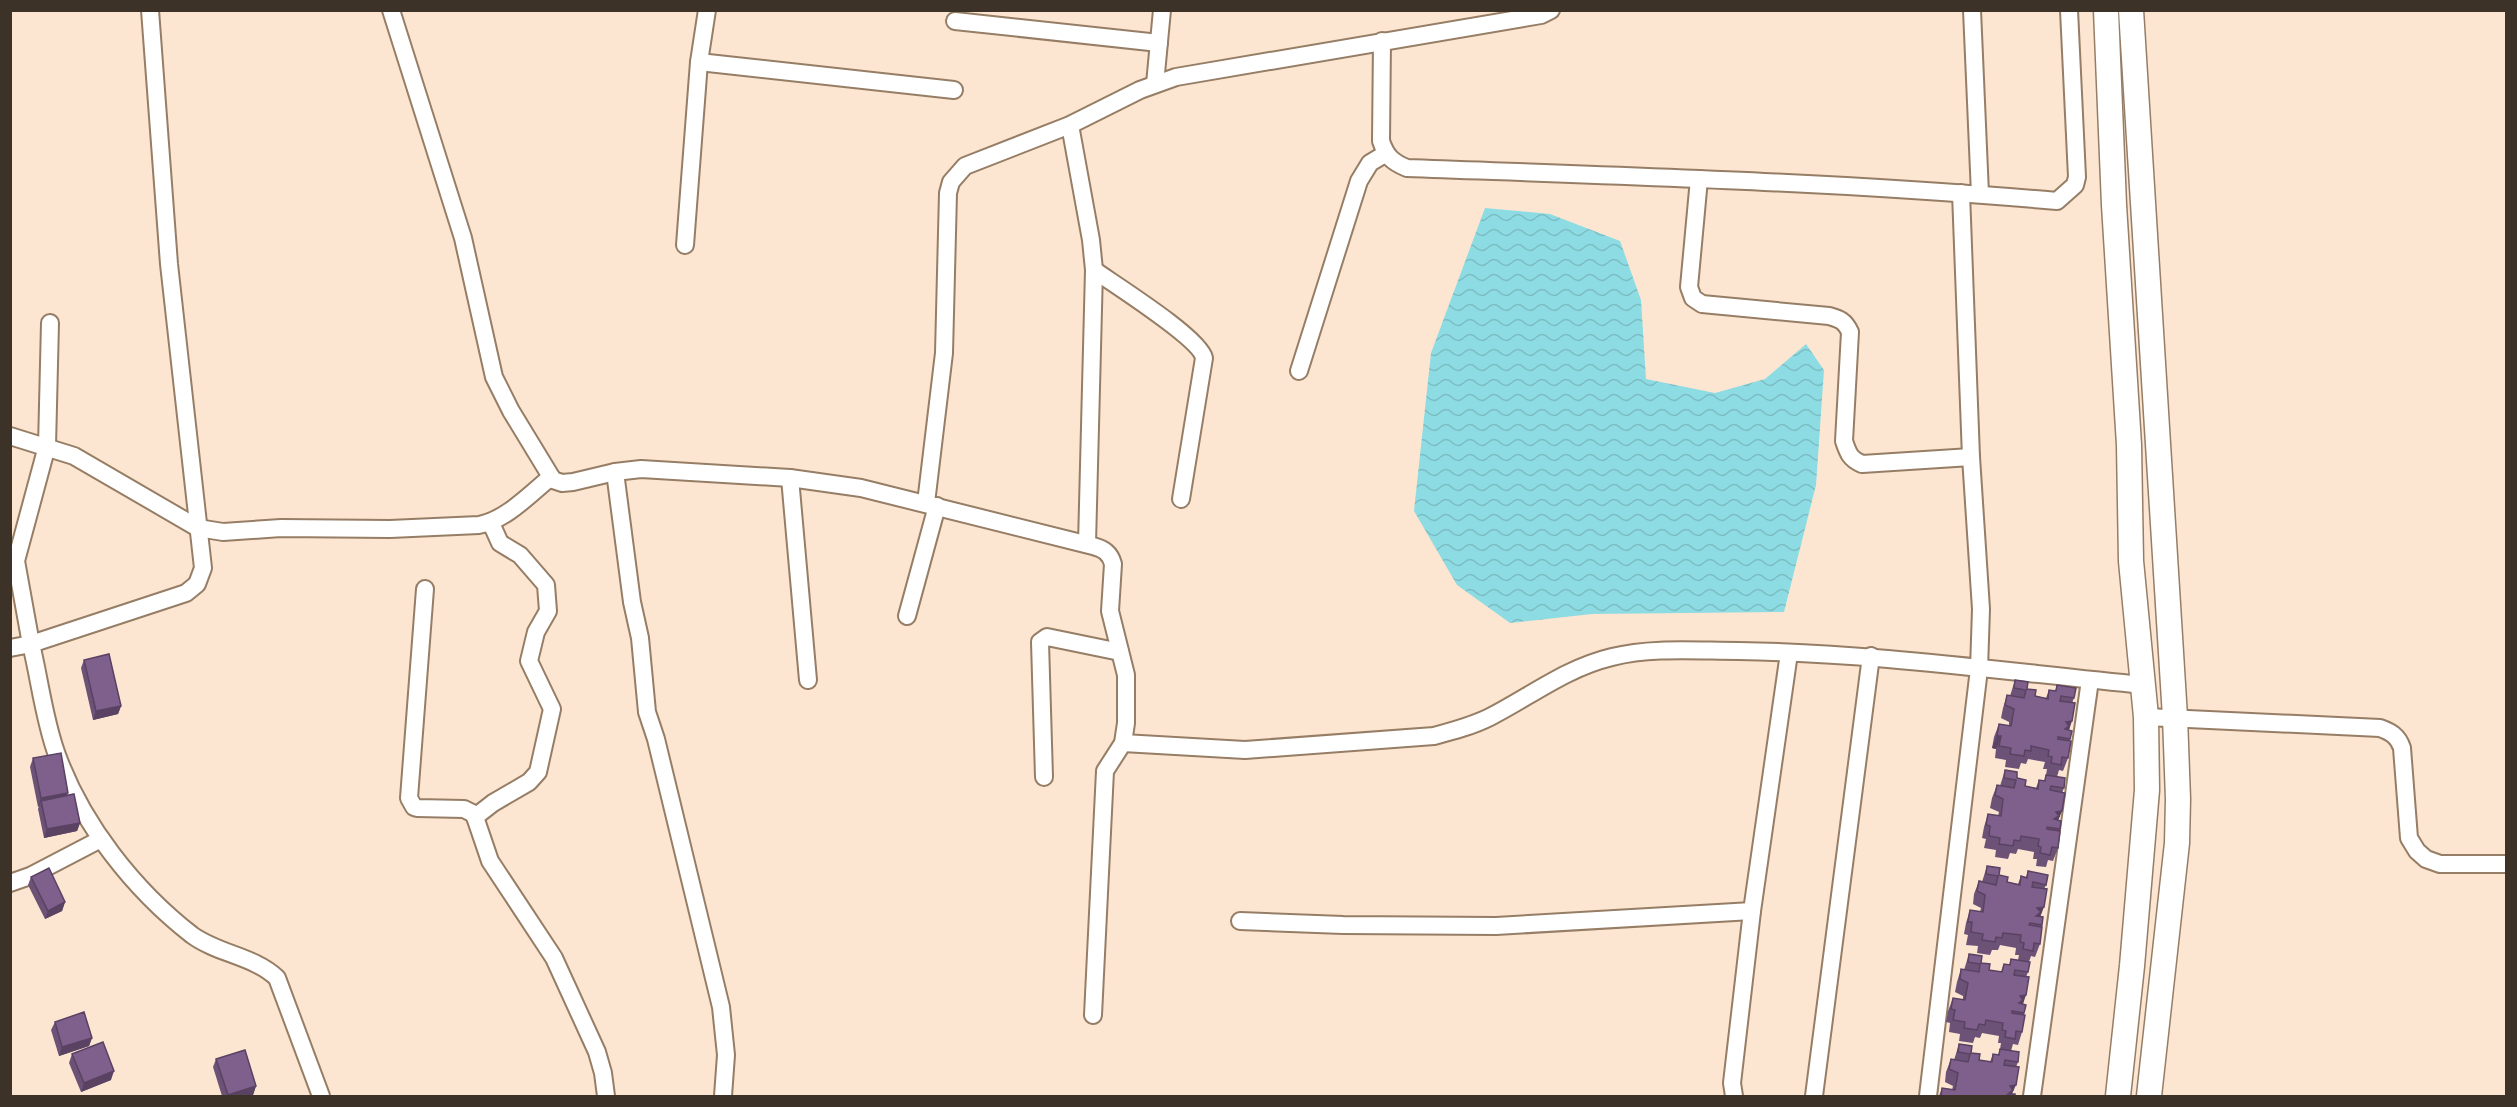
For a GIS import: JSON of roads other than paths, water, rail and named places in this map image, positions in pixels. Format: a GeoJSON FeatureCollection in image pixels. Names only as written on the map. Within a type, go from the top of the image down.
{"type":"FeatureCollection","features":[{"type":"Feature","properties":{"kind":"street"},"geometry":{"type":"LineString","coordinates":[[10,648],[31,644],[192,589],[201,576],[203,568],[170,276],[150,10]]}},
{"type":"Feature","properties":{"kind":"street"},"geometry":{"type":"LineString","coordinates":[[391,10],[463,238],[494,377],[511,411],[553,480],[562,483],[615,472],[663,470],[790,478],[861,488],[931,504],[1101,548],[1111,558],[1113,564],[1110,611],[1127,682],[1124,743],[1104,771],[1092,1015]]}},
{"type":"Feature","properties":{"kind":"street"},"geometry":{"type":"LineString","coordinates":[[685,245],[699,62],[707,10]]}},
{"type":"Feature","properties":{"kind":"street"},"geometry":{"type":"LineString","coordinates":[[1155,84],[1162,10]]}},
{"type":"Feature","properties":{"kind":"street"},"geometry":{"type":"LineString","coordinates":[[907,616],[931,504],[944,353],[948,193],[951,182],[965,166],[980,158],[1070,125],[1155,84],[1203,71],[1326,53],[1382,41],[1541,15],[1551,10]]}},
{"type":"Feature","properties":{"kind":"street"},"geometry":{"type":"LineString","coordinates":[[1972,10],[1980,194]]}},
{"type":"Feature","properties":{"kind":"street"},"geometry":{"type":"LineString","coordinates":[[1382,41],[1381,141],[1385,154],[1394,163],[1407,168],[1699,179],[1980,194],[2057,201],[2075,185],[2078,164],[2069,10]]}},
{"type":"Feature","properties":{"kind":"street"},"geometry":{"type":"LineString","coordinates":[[2106,10],[2114,205],[2129,445],[2131,561],[2146,717],[2147,790],[2118,1096]]}},
{"type":"Feature","properties":{"kind":"street"},"geometry":{"type":"LineString","coordinates":[[2131,10],[2175,717],[2178,799],[2177,843],[2149,1096]]}},
{"type":"Feature","properties":{"kind":"street"},"geometry":{"type":"LineString","coordinates":[[955,21],[1159,43]]}},
{"type":"Feature","properties":{"kind":"street"},"geometry":{"type":"LineString","coordinates":[[699,62],[954,90]]}},
{"type":"Feature","properties":{"kind":"street"},"geometry":{"type":"LineString","coordinates":[[1070,125],[1091,240],[1094,270],[1092,426],[1087,544]]}},
{"type":"Feature","properties":{"kind":"street"},"geometry":{"type":"LineString","coordinates":[[1299,371],[1359,181],[1370,163],[1385,154]]}},
{"type":"Feature","properties":{"kind":"street"},"geometry":{"type":"LineString","coordinates":[[1699,179],[1689,287],[1693,298],[1702,304],[1829,316],[1840,318],[1846,324],[1850,332],[1844,441],[1848,454],[1853,460],[1862,464],[1971,457]]}},
{"type":"Feature","properties":{"kind":"street"},"geometry":{"type":"LineString","coordinates":[[1928,1096],[1980,669],[1981,609],[1971,457],[1961,193]]}},
{"type":"Feature","properties":{"kind":"street"},"geometry":{"type":"LineString","coordinates":[[1094,270],[1188,336],[1203,352],[1204,358],[1181,499]]}},
{"type":"Feature","properties":{"kind":"street"},"geometry":{"type":"LineString","coordinates":[[50,323],[47,446],[16,561],[31,644],[57,756],[100,839],[181,926],[211,945],[268,969],[277,978],[321,1096]]}},
{"type":"Feature","properties":{"kind":"street"},"geometry":{"type":"LineString","coordinates":[[10,436],[47,446],[91,465],[198,528],[223,532],[281,528],[390,529],[491,523],[551,477]]}},
{"type":"Feature","properties":{"kind":"street"},"geometry":{"type":"LineString","coordinates":[[615,472],[632,602],[640,638],[648,718],[656,739],[721,1007],[726,1055],[723,1096]]}},
{"type":"Feature","properties":{"kind":"street"},"geometry":{"type":"LineString","coordinates":[[790,478],[808,680]]}},
{"type":"Feature","properties":{"kind":"street"},"geometry":{"type":"LineString","coordinates":[[475,818],[492,803],[529,782],[538,772],[552,709],[529,661],[536,632],[548,611],[546,585],[520,555],[500,543],[491,523]]}},
{"type":"Feature","properties":{"kind":"street"},"geometry":{"type":"LineString","coordinates":[[425,589],[409,798],[417,808],[464,808],[470,811],[475,818],[490,861],[554,958],[597,1052],[606,1096]]}},
{"type":"Feature","properties":{"kind":"street"},"geometry":{"type":"LineString","coordinates":[[1044,777],[1040,642],[1047,637],[1120,652]]}},
{"type":"Feature","properties":{"kind":"street"},"geometry":{"type":"LineString","coordinates":[[1124,743],[1245,750],[1434,736],[1463,729],[1490,717],[1556,678],[1612,657],[1658,651],[1870,656],[2143,685]]}},
{"type":"Feature","properties":{"kind":"street"},"geometry":{"type":"LineString","coordinates":[[1734,1096],[1732,1083],[1752,911],[1789,653]]}},
{"type":"Feature","properties":{"kind":"street"},"geometry":{"type":"LineString","coordinates":[[1814,1096],[1870,656]]}},
{"type":"Feature","properties":{"kind":"street"},"geometry":{"type":"LineString","coordinates":[[2032,1096],[2090,680]]}},
{"type":"Feature","properties":{"kind":"street"},"geometry":{"type":"LineString","coordinates":[[2146,717],[2379,728],[2390,732],[2398,738],[2402,748],[2409,838],[2417,851],[2426,859],[2440,864],[2506,864]]}},
{"type":"Feature","properties":{"kind":"street"},"geometry":{"type":"LineString","coordinates":[[10,883],[30,876],[100,839]]}},
{"type":"Feature","properties":{"kind":"street"},"geometry":{"type":"LineString","coordinates":[[1240,921],[1343,925],[1496,926],[1752,911]]}},
{"type":"Feature","properties":{"kind":"water"},"geometry":{"type":"Polygon","coordinates":[[[1485,208],[1550,214],[1620,241],[1641,300],[1646,379],[1715,393],[1765,379],[1806,344],[1824,370],[1816,485],[1784,612],[1592,614],[1510,623],[1457,585],[1414,511],[1431,353],[1485,208]]]}}]}
